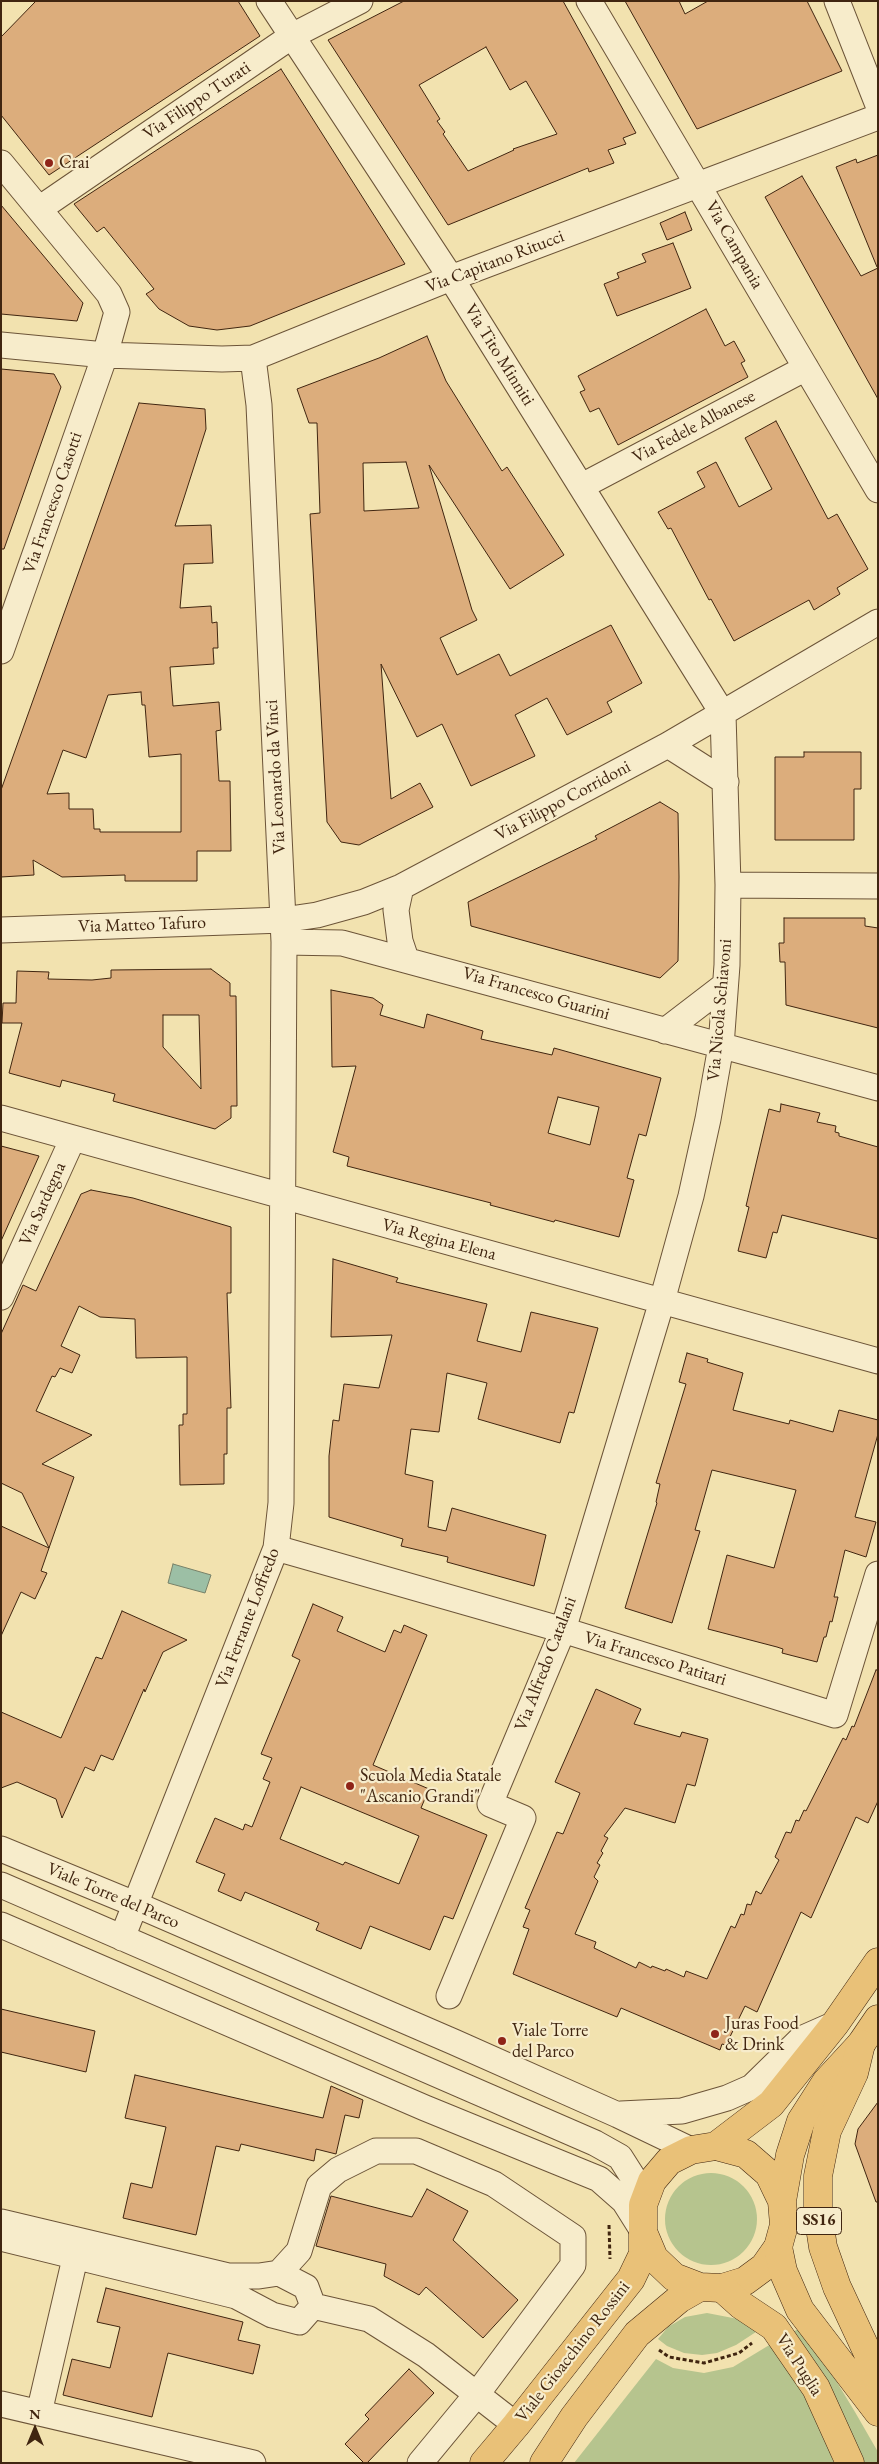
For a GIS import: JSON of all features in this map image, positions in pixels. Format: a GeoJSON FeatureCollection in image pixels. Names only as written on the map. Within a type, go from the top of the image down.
{"type":"FeatureCollection","features":[{"type":"Feature","properties":{"kind":"main road","name":"Viale Gioacchino Rossini"},"geometry":{"type":"LineString","coordinates":[[484,2463],[631,2279],[643,2254],[643,2205],[652,2181],[669,2162],[704,2148],[770,2104],[835,2024],[878,1962]]}},
{"type":"Feature","properties":{"kind":"main road"},"geometry":{"type":"LineString","coordinates":[[544,2463],[574,2417],[637,2334],[679,2299],[711,2288],[745,2281],[764,2267],[778,2248],[784,2225],[782,2201],[790,2154],[801,2121],[826,2082],[861,2044],[878,2019]]}},
{"type":"Feature","properties":{"kind":"main road","name":"SS16"},"geometry":{"type":"LineString","coordinates":[[861,2044],[854,2073],[827,2131],[818,2176],[818,2214],[826,2255],[837,2287],[872,2362],[878,2394]]}},
{"type":"Feature","properties":{"kind":"main road"},"geometry":{"type":"LineString","coordinates":[[704,2148],[746,2154],[769,2174],[782,2201]]}},
{"type":"Feature","properties":{"kind":"main road","name":"Viale Gioacchino Rossini"},"geometry":{"type":"LineString","coordinates":[[643,2232],[654,2258],[674,2277],[711,2288]]}},
{"type":"Feature","properties":{"kind":"main road","name":"Via Puglia"},"geometry":{"type":"LineString","coordinates":[[778,2248],[783,2271],[800,2310],[878,2412]]}},
{"type":"Feature","properties":{"kind":"main road","name":"Via Puglia"},"geometry":{"type":"LineString","coordinates":[[711,2288],[774,2326],[816,2388],[850,2463]]}},
{"type":"Feature","properties":{"kind":"street","name":"Via Tito Minniti"},"geometry":{"type":"LineString","coordinates":[[269,1],[451,278],[724,714]]}},
{"type":"Feature","properties":{"kind":"street","name":"Via Filippo Turati"},"geometry":{"type":"LineString","coordinates":[[39,209],[292,36],[360,1]]}},
{"type":"Feature","properties":{"kind":"street","name":"Via Campania"},"geometry":{"type":"LineString","coordinates":[[589,1],[878,490]]}},
{"type":"Feature","properties":{"kind":"street"},"geometry":{"type":"LineString","coordinates":[[837,1],[878,105]]}},
{"type":"Feature","properties":{"kind":"street","name":"Via Capitano Ritucci"},"geometry":{"type":"LineString","coordinates":[[1,345],[105,355],[222,359],[253,358],[451,278],[878,117]]}},
{"type":"Feature","properties":{"kind":"street","name":"Via Francesco Casotti"},"geometry":{"type":"LineString","coordinates":[[1,162],[109,294],[117,312],[105,355],[1,651]]}},
{"type":"Feature","properties":{"kind":"street","name":"Via Leonardo da Vinci"},"geometry":{"type":"LineString","coordinates":[[253,358],[259,405],[283,931],[282,1196]]}},
{"type":"Feature","properties":{"kind":"street","name":"Via Fedele Albanese"},"geometry":{"type":"LineString","coordinates":[[582,486],[806,368]]}},
{"type":"Feature","properties":{"kind":"street","name":"Via Filippo Corridoni"},"geometry":{"type":"LineString","coordinates":[[283,931],[317,915],[364,902],[401,887],[724,714],[878,622]]}},
{"type":"Feature","properties":{"kind":"street","name":"Via Nicola Schiavoni"},"geometry":{"type":"LineString","coordinates":[[662,1301],[691,1196],[708,1119],[721,1046],[728,885],[724,714]]}},
{"type":"Feature","properties":{"kind":"street"},"geometry":{"type":"LineString","coordinates":[[668,745],[726,782]]}},
{"type":"Feature","properties":{"kind":"street"},"geometry":{"type":"LineString","coordinates":[[728,885],[878,886]]}},
{"type":"Feature","properties":{"kind":"street"},"geometry":{"type":"LineString","coordinates":[[401,887],[396,910],[400,941],[406,958]]}},
{"type":"Feature","properties":{"kind":"street","name":"Via Matteo Tafuro"},"geometry":{"type":"LineString","coordinates":[[1,930],[283,931]]}},
{"type":"Feature","properties":{"kind":"street","name":"Via Francesco Guarini"},"geometry":{"type":"LineString","coordinates":[[283,931],[406,958],[665,1031],[878,1088]]}},
{"type":"Feature","properties":{"kind":"street"},"geometry":{"type":"LineString","coordinates":[[665,1031],[725,985]]}},
{"type":"Feature","properties":{"kind":"street","name":"Via Regina Elena"},"geometry":{"type":"LineString","coordinates":[[1,1118],[878,1361]]}},
{"type":"Feature","properties":{"kind":"street","name":"Via Sardegna"},"geometry":{"type":"LineString","coordinates":[[1,1297],[73,1138]]}},
{"type":"Feature","properties":{"kind":"street","name":"Via Ferrante Loffredo"},"geometry":{"type":"LineString","coordinates":[[122,1938],[137,1905],[276,1548],[281,1503],[282,1196]]}},
{"type":"Feature","properties":{"kind":"street","name":"Via Alfredo Catalani"},"geometry":{"type":"LineString","coordinates":[[449,1996],[523,1818],[490,1804],[563,1630],[662,1301]]}},
{"type":"Feature","properties":{"kind":"street","name":"Via Francesco Patitari"},"geometry":{"type":"LineString","coordinates":[[276,1548],[563,1630],[835,1715],[878,1574]]}},
{"type":"Feature","properties":{"kind":"street","name":"Viale Torre del Parco"},"geometry":{"type":"LineString","coordinates":[[1,1849],[137,1905],[618,2115],[704,2148]]}},
{"type":"Feature","properties":{"kind":"street","name":"Viale Torre del Parco"},"geometry":{"type":"LineString","coordinates":[[1,1885],[595,2143],[620,2157],[634,2179],[643,2205]]}},
{"type":"Feature","properties":{"kind":"street"},"geometry":{"type":"LineString","coordinates":[[1,1925],[425,2108],[599,2179],[624,2201],[643,2232]]}},
{"type":"Feature","properties":{"kind":"street"},"geometry":{"type":"LineString","coordinates":[[618,2115],[682,2111],[727,2098],[752,2087],[801,2039],[835,2024]]}},
{"type":"Feature","properties":{"kind":"street"},"geometry":{"type":"LineString","coordinates":[[280,2273],[299,2251],[319,2186],[338,2170],[376,2151],[416,2151],[494,2184],[573,2237],[573,2265],[477,2394],[420,2463]]}},
{"type":"Feature","properties":{"kind":"street"},"geometry":{"type":"LineString","coordinates":[[1,2222],[78,2248],[236,2296],[272,2315],[298,2322],[314,2306]]}},
{"type":"Feature","properties":{"kind":"street"},"geometry":{"type":"LineString","coordinates":[[1,2238],[78,2248],[228,2276],[259,2276],[280,2273],[306,2287],[314,2306]]}},
{"type":"Feature","properties":{"kind":"street"},"geometry":{"type":"LineString","coordinates":[[39,2413],[78,2248]]}},
{"type":"Feature","properties":{"kind":"street"},"geometry":{"type":"LineString","coordinates":[[314,2306],[369,2319],[426,2355],[516,2425]]}},
{"type":"Feature","properties":{"kind":"street"},"geometry":{"type":"LineString","coordinates":[[1,2404],[253,2463]]}},
{"type":"Feature","properties":{"kind":"shaded area"},"geometry":{"type":"Polygon","coordinates":[[[173,1564],[211,1575],[205,1593],[168,1583],[173,1564]]]}},
{"type":"Feature","properties":{"kind":"shaded area"},"geometry":{"type":"Polygon","coordinates":[[[711,2173],[720,2174],[737,2181],[749,2193],[756,2210],[756,2228],[749,2245],[737,2257],[720,2264],[711,2265],[702,2264],[685,2257],[673,2245],[666,2228],[665,2219],[666,2210],[673,2193],[685,2181],[702,2174],[711,2173]]]}},
{"type":"Feature","properties":{"kind":"shaded area"},"geometry":{"type":"Polygon","coordinates":[[[707,2313],[738,2319],[759,2330],[736,2345],[717,2353],[702,2355],[684,2353],[667,2346],[658,2339],[668,2327],[685,2317],[707,2313]]]}},
{"type":"Feature","properties":{"kind":"shaded area"},"geometry":{"type":"Polygon","coordinates":[[[798,2329],[835,2379],[855,2412],[878,2452],[878,2463],[862,2463],[791,2333],[798,2329]]]}},
{"type":"Feature","properties":{"kind":"shaded area"},"geometry":{"type":"Polygon","coordinates":[[[771,2344],[810,2399],[834,2463],[574,2463],[656,2359],[673,2368],[704,2373],[733,2367],[771,2344]]]}},
{"type":"Feature","properties":{"kind":"building"},"geometry":{"type":"Polygon","coordinates":[[[36,1],[238,1],[260,36],[49,175],[1,115],[1,37],[36,1]]]}},
{"type":"Feature","properties":{"kind":"building"},"geometry":{"type":"Polygon","coordinates":[[[404,1],[563,1],[636,133],[623,138],[626,144],[608,150],[614,163],[589,172],[588,168],[448,225],[328,40],[404,1]],[[486,47],[419,85],[440,119],[437,121],[445,132],[443,134],[468,171],[513,149],[557,134],[526,81],[510,90],[486,47]]]}},
{"type":"Feature","properties":{"kind":"building"},"geometry":{"type":"Polygon","coordinates":[[[625,1],[679,1],[685,14],[708,1],[807,1],[842,71],[697,129],[625,1]]]}},
{"type":"Feature","properties":{"kind":"building"},"geometry":{"type":"Polygon","coordinates":[[[281,69],[405,264],[250,326],[217,330],[189,326],[159,309],[146,294],[154,289],[104,227],[97,232],[74,204],[281,69]]]}},
{"type":"Feature","properties":{"kind":"building"},"geometry":{"type":"Polygon","coordinates":[[[878,155],[877,267],[836,167],[856,159],[857,163],[878,155]]]}},
{"type":"Feature","properties":{"kind":"building"},"geometry":{"type":"Polygon","coordinates":[[[802,176],[861,276],[878,268],[878,399],[765,197],[802,176]]]}},
{"type":"Feature","properties":{"kind":"building"},"geometry":{"type":"Polygon","coordinates":[[[1,205],[83,303],[77,321],[1,314],[1,205]]]}},
{"type":"Feature","properties":{"kind":"building"},"geometry":{"type":"Polygon","coordinates":[[[685,212],[692,230],[667,240],[660,223],[685,212]]]}},
{"type":"Feature","properties":{"kind":"building"},"geometry":{"type":"Polygon","coordinates":[[[673,243],[691,288],[617,316],[604,284],[619,278],[617,273],[646,262],[642,254],[673,243]]]}},
{"type":"Feature","properties":{"kind":"building"},"geometry":{"type":"Polygon","coordinates":[[[706,309],[725,346],[734,341],[745,361],[741,363],[748,377],[618,445],[599,408],[590,412],[580,392],[585,390],[578,376],[706,309]]]}},
{"type":"Feature","properties":{"kind":"building"},"geometry":{"type":"Polygon","coordinates":[[[427,336],[446,381],[502,471],[507,467],[564,555],[510,589],[429,465],[472,610],[477,620],[440,638],[457,675],[499,654],[510,676],[611,625],[642,683],[607,702],[612,712],[567,735],[547,698],[515,715],[535,756],[471,786],[442,724],[417,737],[381,664],[391,799],[420,783],[433,807],[359,845],[341,842],[327,822],[310,514],[320,513],[317,423],[309,423],[297,389],[379,358],[427,336]],[[406,462],[363,463],[364,511],[419,508],[406,462]]]}},
{"type":"Feature","properties":{"kind":"building"},"geometry":{"type":"Polygon","coordinates":[[[1,369],[54,374],[61,387],[4,549],[1,549],[1,369]]]}},
{"type":"Feature","properties":{"kind":"building"},"geometry":{"type":"Polygon","coordinates":[[[139,403],[205,409],[206,429],[175,526],[211,525],[213,563],[184,564],[180,608],[211,606],[212,623],[217,622],[218,648],[213,648],[214,664],[170,667],[173,706],[219,702],[221,730],[216,731],[219,781],[230,781],[231,851],[197,851],[197,881],[125,881],[125,875],[62,877],[33,860],[34,875],[1,877],[1,790],[139,403]],[[141,692],[108,695],[86,758],[63,750],[47,794],[69,793],[69,809],[93,809],[94,829],[100,829],[100,832],[181,832],[181,754],[149,757],[145,705],[142,705],[141,692]]]}},
{"type":"Feature","properties":{"kind":"building"},"geometry":{"type":"Polygon","coordinates":[[[776,421],[828,519],[837,514],[868,569],[837,588],[840,594],[814,610],[809,600],[734,641],[711,599],[709,600],[671,528],[668,529],[658,512],[705,487],[697,472],[716,462],[739,507],[772,489],[745,438],[776,421]]]}},
{"type":"Feature","properties":{"kind":"building"},"geometry":{"type":"Polygon","coordinates":[[[804,752],[861,752],[861,789],[854,789],[854,840],[775,840],[775,757],[804,757],[804,752]]]}},
{"type":"Feature","properties":{"kind":"building"},"geometry":{"type":"Polygon","coordinates":[[[660,802],[678,813],[679,877],[678,961],[660,978],[471,926],[468,902],[597,839],[595,836],[660,802]]]}},
{"type":"Feature","properties":{"kind":"building"},"geometry":{"type":"Polygon","coordinates":[[[784,918],[865,918],[865,926],[878,928],[878,1028],[786,1005],[785,962],[780,962],[779,943],[784,943],[784,918]]]}},
{"type":"Feature","properties":{"kind":"building"},"geometry":{"type":"Polygon","coordinates":[[[211,969],[230,983],[230,996],[236,996],[237,1106],[231,1106],[231,1118],[215,1129],[113,1101],[115,1094],[62,1080],[60,1087],[9,1073],[22,1023],[2,1023],[3,1003],[16,1003],[17,971],[49,972],[48,979],[92,980],[111,978],[111,970],[211,969]],[[163,1015],[163,1047],[201,1089],[199,1015],[163,1015]]]}},
{"type":"Feature","properties":{"kind":"building"},"geometry":{"type":"Polygon","coordinates":[[[331,990],[373,998],[383,1005],[380,1015],[424,1028],[427,1014],[483,1031],[481,1039],[552,1055],[554,1048],[661,1078],[646,1136],[639,1134],[627,1178],[634,1180],[619,1237],[555,1220],[554,1222],[490,1205],[491,1203],[347,1166],[349,1157],[333,1152],[356,1066],[332,1067],[331,990]],[[558,1097],[548,1133],[590,1145],[599,1107],[558,1097]]]}},
{"type":"Feature","properties":{"kind":"building"},"geometry":{"type":"Polygon","coordinates":[[[781,1104],[820,1113],[817,1122],[836,1126],[835,1132],[839,1133],[839,1136],[878,1147],[878,1239],[782,1215],[777,1233],[773,1232],[766,1258],[738,1251],[749,1207],[746,1206],[769,1109],[780,1112],[781,1104]]]}},
{"type":"Feature","properties":{"kind":"building"},"geometry":{"type":"Polygon","coordinates":[[[1,1146],[39,1156],[1,1241],[1,1146]]]}},
{"type":"Feature","properties":{"kind":"building"},"geometry":{"type":"Polygon","coordinates":[[[91,1190],[133,1198],[231,1227],[231,1293],[227,1293],[231,1408],[227,1408],[227,1454],[224,1454],[224,1484],[180,1485],[179,1425],[183,1425],[183,1414],[187,1414],[187,1357],[136,1358],[135,1319],[100,1317],[79,1306],[61,1346],[80,1355],[72,1373],[60,1368],[55,1377],[52,1376],[36,1411],[92,1435],[42,1464],[74,1477],[49,1548],[22,1493],[1,1483],[1,1334],[23,1285],[36,1291],[81,1194],[91,1190]]]}},
{"type":"Feature","properties":{"kind":"building"},"geometry":{"type":"Polygon","coordinates":[[[333,1259],[398,1278],[396,1282],[487,1304],[477,1341],[521,1352],[531,1312],[598,1328],[574,1413],[569,1412],[560,1443],[478,1419],[487,1383],[447,1373],[439,1432],[411,1429],[405,1474],[433,1481],[428,1527],[446,1531],[452,1508],[546,1535],[534,1586],[447,1562],[448,1557],[401,1546],[403,1539],[329,1517],[329,1456],[333,1420],[339,1421],[344,1384],[379,1388],[392,1335],[331,1337],[333,1259]]]}},
{"type":"Feature","properties":{"kind":"building"},"geometry":{"type":"Polygon","coordinates":[[[687,1353],[708,1359],[707,1362],[743,1373],[733,1410],[789,1424],[790,1420],[833,1432],[839,1410],[878,1420],[878,1434],[855,1517],[876,1522],[866,1557],[845,1550],[834,1597],[838,1597],[832,1622],[830,1621],[817,1662],[782,1653],[783,1649],[777,1647],[708,1629],[727,1555],[774,1568],[796,1490],[712,1470],[695,1530],[700,1531],[672,1623],[625,1608],[657,1503],[660,1484],[656,1483],[686,1384],[679,1382],[687,1353]]]}},
{"type":"Feature","properties":{"kind":"building"},"geometry":{"type":"Polygon","coordinates":[[[1,1526],[49,1548],[41,1571],[47,1573],[35,1599],[21,1592],[1,1636],[1,1526]]]}},
{"type":"Feature","properties":{"kind":"building"},"geometry":{"type":"Polygon","coordinates":[[[313,1604],[343,1617],[337,1631],[385,1652],[394,1630],[401,1633],[404,1625],[427,1635],[373,1765],[429,1789],[421,1808],[487,1835],[453,1919],[444,1916],[430,1950],[370,1926],[361,1949],[316,1930],[319,1923],[245,1892],[241,1901],[218,1891],[225,1874],[196,1862],[215,1818],[243,1830],[245,1824],[252,1827],[270,1782],[263,1779],[272,1758],[261,1754],[300,1660],[292,1656],[313,1604]],[[301,1787],[280,1839],[343,1865],[345,1862],[399,1884],[419,1836],[301,1787]]]}},
{"type":"Feature","properties":{"kind":"building"},"geometry":{"type":"Polygon","coordinates":[[[122,1611],[187,1640],[163,1652],[145,1692],[144,1689],[113,1760],[101,1755],[94,1771],[85,1767],[62,1818],[56,1799],[17,1782],[1,1788],[1,1712],[61,1738],[96,1657],[102,1659],[122,1611]]]}},
{"type":"Feature","properties":{"kind":"building"},"geometry":{"type":"Polygon","coordinates":[[[876,1670],[878,1670],[878,1801],[868,1823],[856,1817],[811,1918],[801,1912],[757,2012],[745,2006],[726,2045],[722,2044],[720,2050],[621,2008],[617,2017],[513,1974],[529,1929],[523,1927],[530,1910],[525,1908],[557,1832],[563,1834],[580,1793],[555,1782],[596,1689],[641,1709],[634,1724],[680,1737],[682,1732],[708,1739],[695,1786],[687,1784],[675,1823],[625,1808],[604,1836],[608,1838],[601,1851],[603,1853],[597,1863],[600,1865],[594,1877],[598,1881],[575,1934],[596,1942],[594,1948],[636,1968],[639,1962],[651,1968],[652,1966],[665,1971],[666,1969],[684,1977],[686,1971],[707,1979],[731,1926],[735,1928],[741,1914],[744,1915],[747,1904],[751,1905],[756,1891],[761,1894],[779,1860],[775,1857],[786,1832],[791,1833],[796,1820],[799,1821],[804,1810],[806,1811],[843,1738],[846,1740],[852,1726],[854,1727],[876,1670]]]}},
{"type":"Feature","properties":{"kind":"building"},"geometry":{"type":"Polygon","coordinates":[[[1,2009],[95,2031],[86,2072],[1,2052],[1,2009]]]}},
{"type":"Feature","properties":{"kind":"building"},"geometry":{"type":"Polygon","coordinates":[[[135,2075],[323,2118],[331,2086],[363,2100],[359,2118],[345,2115],[336,2154],[316,2149],[314,2161],[241,2144],[239,2151],[216,2146],[196,2235],[123,2218],[131,2183],[152,2188],[166,2127],[125,2118],[135,2075]]]}},
{"type":"Feature","properties":{"kind":"building"},"geometry":{"type":"Polygon","coordinates":[[[878,2102],[878,2202],[876,2202],[855,2144],[858,2129],[878,2102]]]}},
{"type":"Feature","properties":{"kind":"building"},"geometry":{"type":"Polygon","coordinates":[[[427,2189],[468,2211],[453,2240],[518,2300],[483,2338],[426,2287],[419,2295],[384,2276],[386,2264],[316,2246],[331,2196],[412,2217],[427,2189]]]}},
{"type":"Feature","properties":{"kind":"building"},"geometry":{"type":"Polygon","coordinates":[[[106,2288],[243,2322],[238,2340],[260,2345],[253,2374],[168,2353],[152,2417],[63,2395],[72,2359],[110,2368],[120,2327],[97,2322],[106,2288]]]}},
{"type":"Feature","properties":{"kind":"building"},"geometry":{"type":"Polygon","coordinates":[[[409,2369],[434,2393],[367,2463],[364,2463],[345,2444],[369,2419],[365,2415],[409,2369]]]}},
{"type":"Feature","properties":{"kind":"place","name":"Crai"},"geometry":{"type":"Point","coordinates":[49,163]}},
{"type":"Feature","properties":{"kind":"place","name":"Scuola Media Statale \"Ascanio Grandi\""},"geometry":{"type":"Point","coordinates":[350,1786]}},
{"type":"Feature","properties":{"kind":"place","name":"Juras Food & Drink"},"geometry":{"type":"Point","coordinates":[715,2034]}},
{"type":"Feature","properties":{"kind":"place","name":"Viale Torre del Parco"},"geometry":{"type":"Point","coordinates":[502,2041]}}]}
